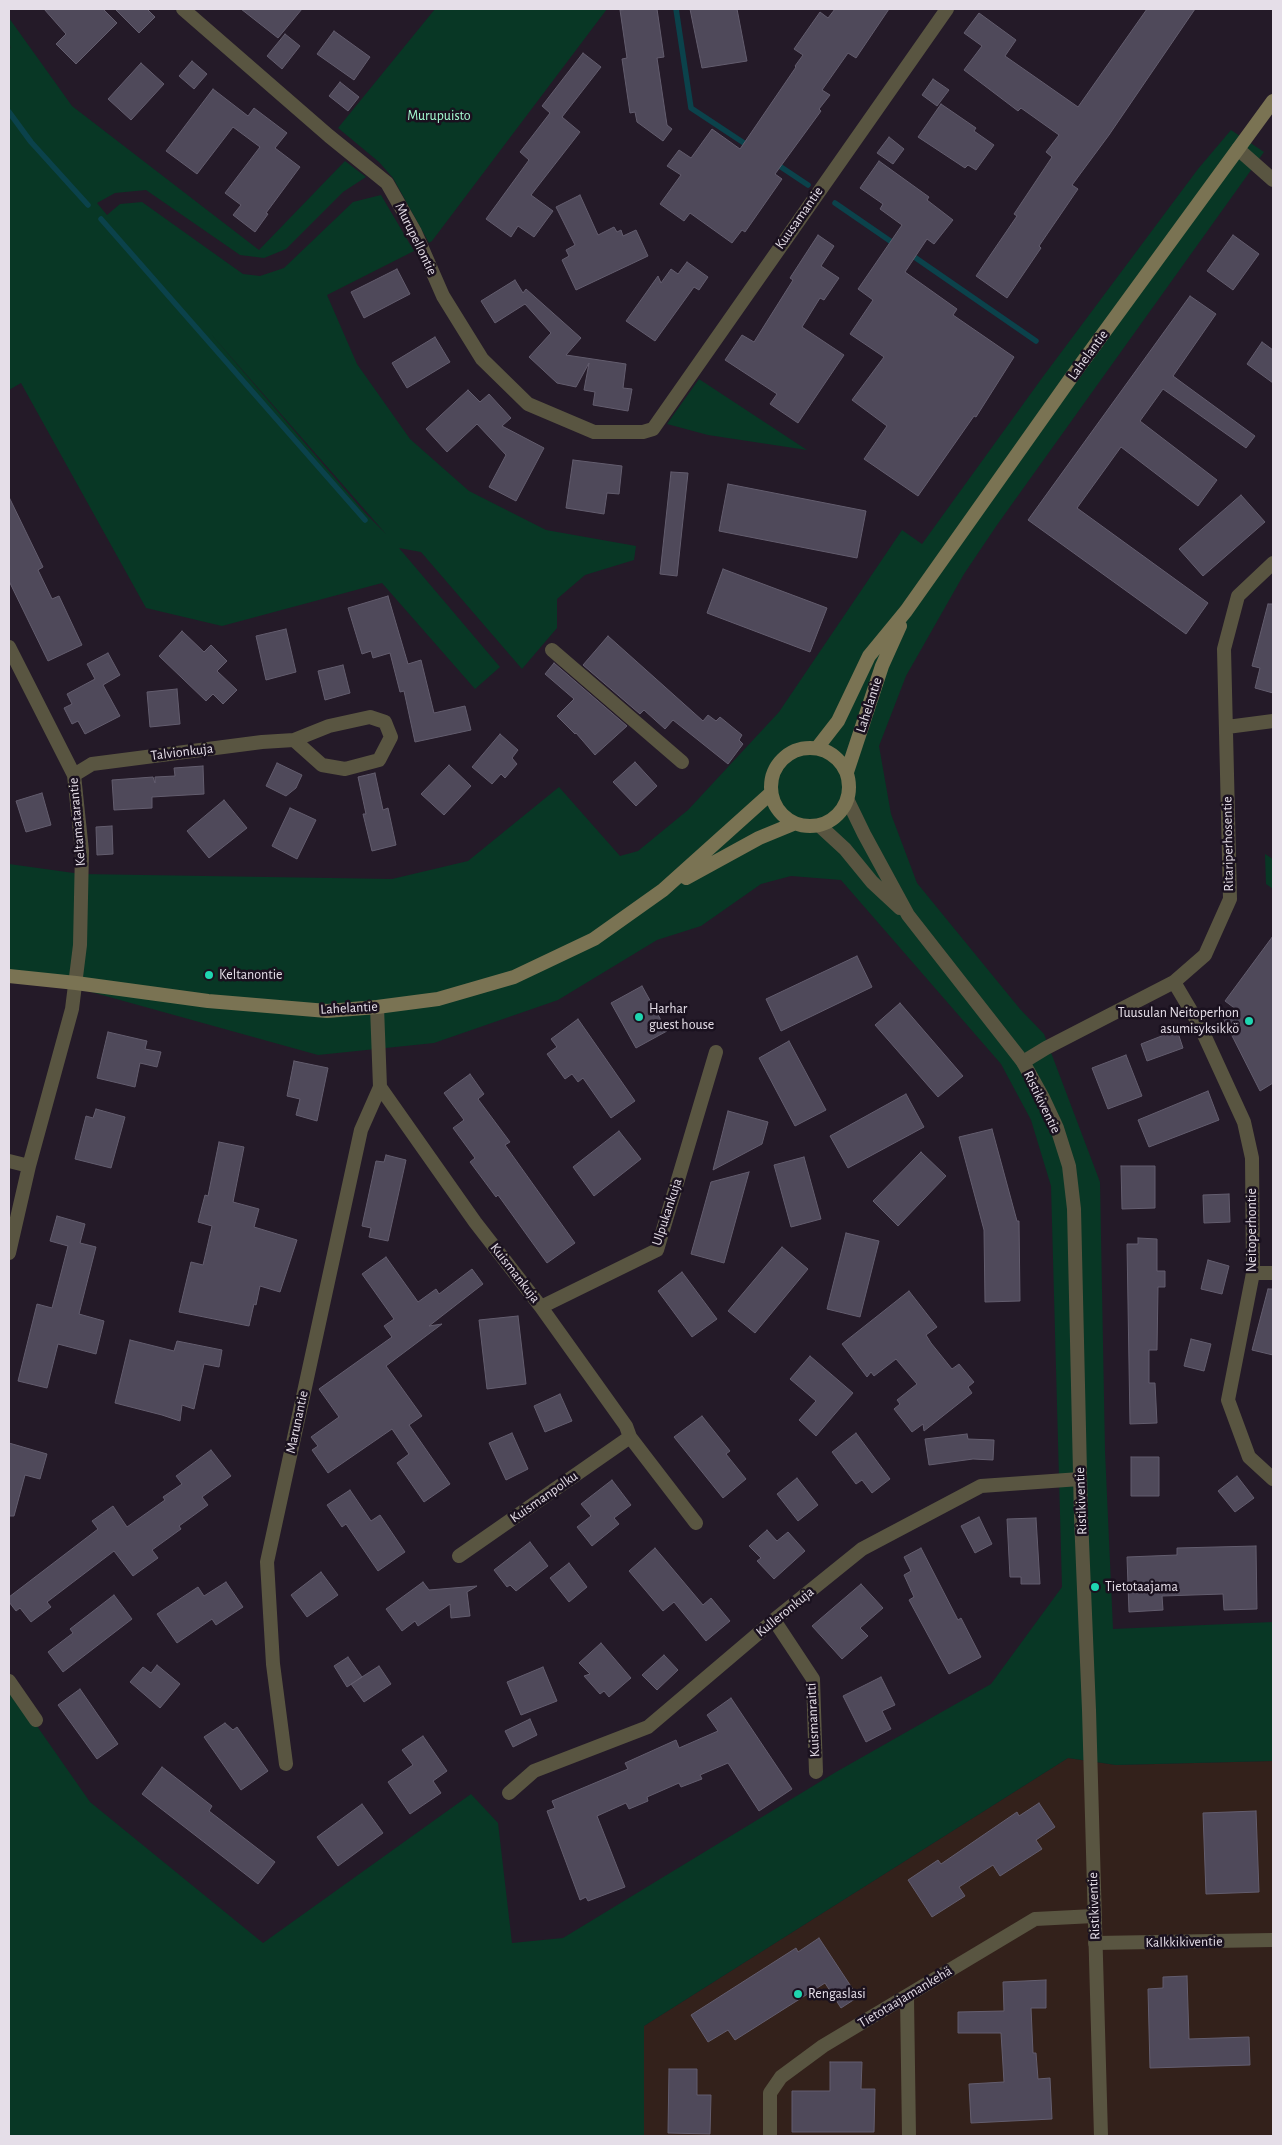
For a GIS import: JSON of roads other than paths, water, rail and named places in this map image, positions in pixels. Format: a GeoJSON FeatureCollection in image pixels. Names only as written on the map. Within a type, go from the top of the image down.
{"type":"FeatureCollection","features":[{"type":"Feature","properties":{"kind":"main road","name":"Lahelantie"},"geometry":{"type":"LineString","coordinates":[[817,748],[838,721],[869,656],[906,612],[1073,375],[1273,100]]}},
{"type":"Feature","properties":{"kind":"main road","name":"Lahelantie"},"geometry":{"type":"LineString","coordinates":[[847,772],[882,666],[906,612]]}},
{"type":"Feature","properties":{"kind":"main road"},"geometry":{"type":"LineString","coordinates":[[805,748],[817,748],[836,756],[847,772],[850,787],[848,801],[837,818],[820,826],[806,827],[793,824],[778,811],[771,793],[771,781],[775,769],[783,759],[793,752],[805,748]]}},
{"type":"Feature","properties":{"kind":"main road","name":"Lahelantie"},"geometry":{"type":"LineString","coordinates":[[9,976],[208,1001],[317,1010],[378,1007],[438,999],[514,978],[594,939],[663,890],[771,793]]}},
{"type":"Feature","properties":{"kind":"main road","name":"Lahelantie"},"geometry":{"type":"LineString","coordinates":[[663,890],[759,838],[793,824]]}},
{"type":"Feature","properties":{"kind":"street","name":"Murupellontie"},"geometry":{"type":"LineString","coordinates":[[183,9],[329,136],[387,183],[415,232],[443,296],[482,359],[528,404],[594,432],[643,432],[653,429]]}},
{"type":"Feature","properties":{"kind":"street","name":"Kuusamantie"},"geometry":{"type":"LineString","coordinates":[[653,429],[946,9]]}},
{"type":"Feature","properties":{"kind":"street"},"geometry":{"type":"LineString","coordinates":[[1238,149],[1273,180]]}},
{"type":"Feature","properties":{"kind":"street","name":"Ritariperhosentie"},"geometry":{"type":"LineString","coordinates":[[1023,1062],[1046,1048],[1174,982],[1205,955],[1230,899],[1224,649],[1238,596],[1273,563]]}},
{"type":"Feature","properties":{"kind":"street","name":"Keltamatarantie"},"geometry":{"type":"LineString","coordinates":[[9,647],[74,776],[82,851],[80,945],[76,983]]}},
{"type":"Feature","properties":{"kind":"street"},"geometry":{"type":"LineString","coordinates":[[552,650],[682,762]]}},
{"type":"Feature","properties":{"kind":"street","name":"Talvionkuja"},"geometry":{"type":"LineString","coordinates":[[74,776],[92,764],[262,742],[294,740],[329,726],[370,717],[384,722],[392,737],[379,760],[345,769],[322,765],[294,740]]}},
{"type":"Feature","properties":{"kind":"street"},"geometry":{"type":"LineString","coordinates":[[1227,727],[1273,721]]}},
{"type":"Feature","properties":{"kind":"street","name":"Ristikiventie"},"geometry":{"type":"LineString","coordinates":[[848,801],[908,915]]}},
{"type":"Feature","properties":{"kind":"street","name":"Ristikiventie"},"geometry":{"type":"LineString","coordinates":[[820,826],[845,849],[872,882],[908,915],[1023,1062],[1053,1120],[1069,1166],[1074,1209],[1080,1479],[1101,2136]]}},
{"type":"Feature","properties":{"kind":"street","name":"Neitoperhontie"},"geometry":{"type":"LineString","coordinates":[[1174,982],[1200,1026],[1244,1122],[1252,1158],[1253,1273],[1228,1400],[1249,1457],[1273,1479]]}},
{"type":"Feature","properties":{"kind":"street"},"geometry":{"type":"LineString","coordinates":[[9,1253],[29,1166],[72,1009],[76,983]]}},
{"type":"Feature","properties":{"kind":"street"},"geometry":{"type":"LineString","coordinates":[[378,1007],[380,1087]]}},
{"type":"Feature","properties":{"kind":"street","name":"Ulpukankuja"},"geometry":{"type":"LineString","coordinates":[[541,1307],[657,1250],[716,1052]]}},
{"type":"Feature","properties":{"kind":"street","name":"Kuismankuja"},"geometry":{"type":"LineString","coordinates":[[380,1087],[475,1222],[541,1307],[626,1426],[630,1437],[696,1523]]}},
{"type":"Feature","properties":{"kind":"street","name":"Marunantie"},"geometry":{"type":"LineString","coordinates":[[286,1764],[273,1664],[267,1562],[361,1130],[380,1087]]}},
{"type":"Feature","properties":{"kind":"street"},"geometry":{"type":"LineString","coordinates":[[9,1161],[29,1166]]}},
{"type":"Feature","properties":{"kind":"street"},"geometry":{"type":"LineString","coordinates":[[1253,1273],[1273,1273]]}},
{"type":"Feature","properties":{"kind":"street","name":"Kuismanpolku"},"geometry":{"type":"LineString","coordinates":[[459,1556],[630,1437]]}},
{"type":"Feature","properties":{"kind":"street","name":"Kulleronkuja"},"geometry":{"type":"LineString","coordinates":[[509,1793],[534,1771],[648,1727],[774,1620],[862,1549],[980,1486],[1080,1479]]}},
{"type":"Feature","properties":{"kind":"street","name":"Kuismanraitti"},"geometry":{"type":"LineString","coordinates":[[774,1620],[813,1679],[816,1772]]}},
{"type":"Feature","properties":{"kind":"street"},"geometry":{"type":"LineString","coordinates":[[9,1681],[36,1720]]}},
{"type":"Feature","properties":{"kind":"street","name":"Tietotaajamankehä"},"geometry":{"type":"LineString","coordinates":[[770,2136],[770,2093],[781,2077],[823,2046],[1035,1919],[1094,1916]]}},
{"type":"Feature","properties":{"kind":"street","name":"Kalkkikiventie"},"geometry":{"type":"LineString","coordinates":[[1095,1943],[1273,1940]]}},
{"type":"Feature","properties":{"kind":"street"},"geometry":{"type":"LineString","coordinates":[[907,1997],[910,2136]]}},
{"type":"Feature","properties":{"kind":"waterway"},"geometry":{"type":"LineString","coordinates":[[676,9],[691,108],[750,147]]}},
{"type":"Feature","properties":{"kind":"waterway"},"geometry":{"type":"LineString","coordinates":[[9,112],[31,142],[88,205]]}},
{"type":"Feature","properties":{"kind":"waterway"},"geometry":{"type":"LineString","coordinates":[[775,163],[808,185]]}},
{"type":"Feature","properties":{"kind":"waterway"},"geometry":{"type":"LineString","coordinates":[[835,203],[896,245]]}},
{"type":"Feature","properties":{"kind":"waterway"},"geometry":{"type":"LineString","coordinates":[[101,219],[365,520]]}},
{"type":"Feature","properties":{"kind":"waterway"},"geometry":{"type":"LineString","coordinates":[[910,254],[1036,341]]}},
{"type":"Feature","properties":{"kind":"place","name":"Keltanontie"},"geometry":{"type":"Point","coordinates":[209,975]}},
{"type":"Feature","properties":{"kind":"place","name":"Harhar guest house"},"geometry":{"type":"Point","coordinates":[639,1017]}},
{"type":"Feature","properties":{"kind":"place","name":"Tuusulan Neitoperhon asumisyksikkö"},"geometry":{"type":"Point","coordinates":[1249,1021]}},
{"type":"Feature","properties":{"kind":"place","name":"Tietotaajama"},"geometry":{"type":"Point","coordinates":[1095,1587]}},
{"type":"Feature","properties":{"kind":"place","name":"Rengaslasi"},"geometry":{"type":"Point","coordinates":[798,1994]}},
{"type":"Feature","properties":{"kind":"park label","name":"Murupuisto"},"geometry":{"type":"Point","coordinates":[439,116]}}]}
